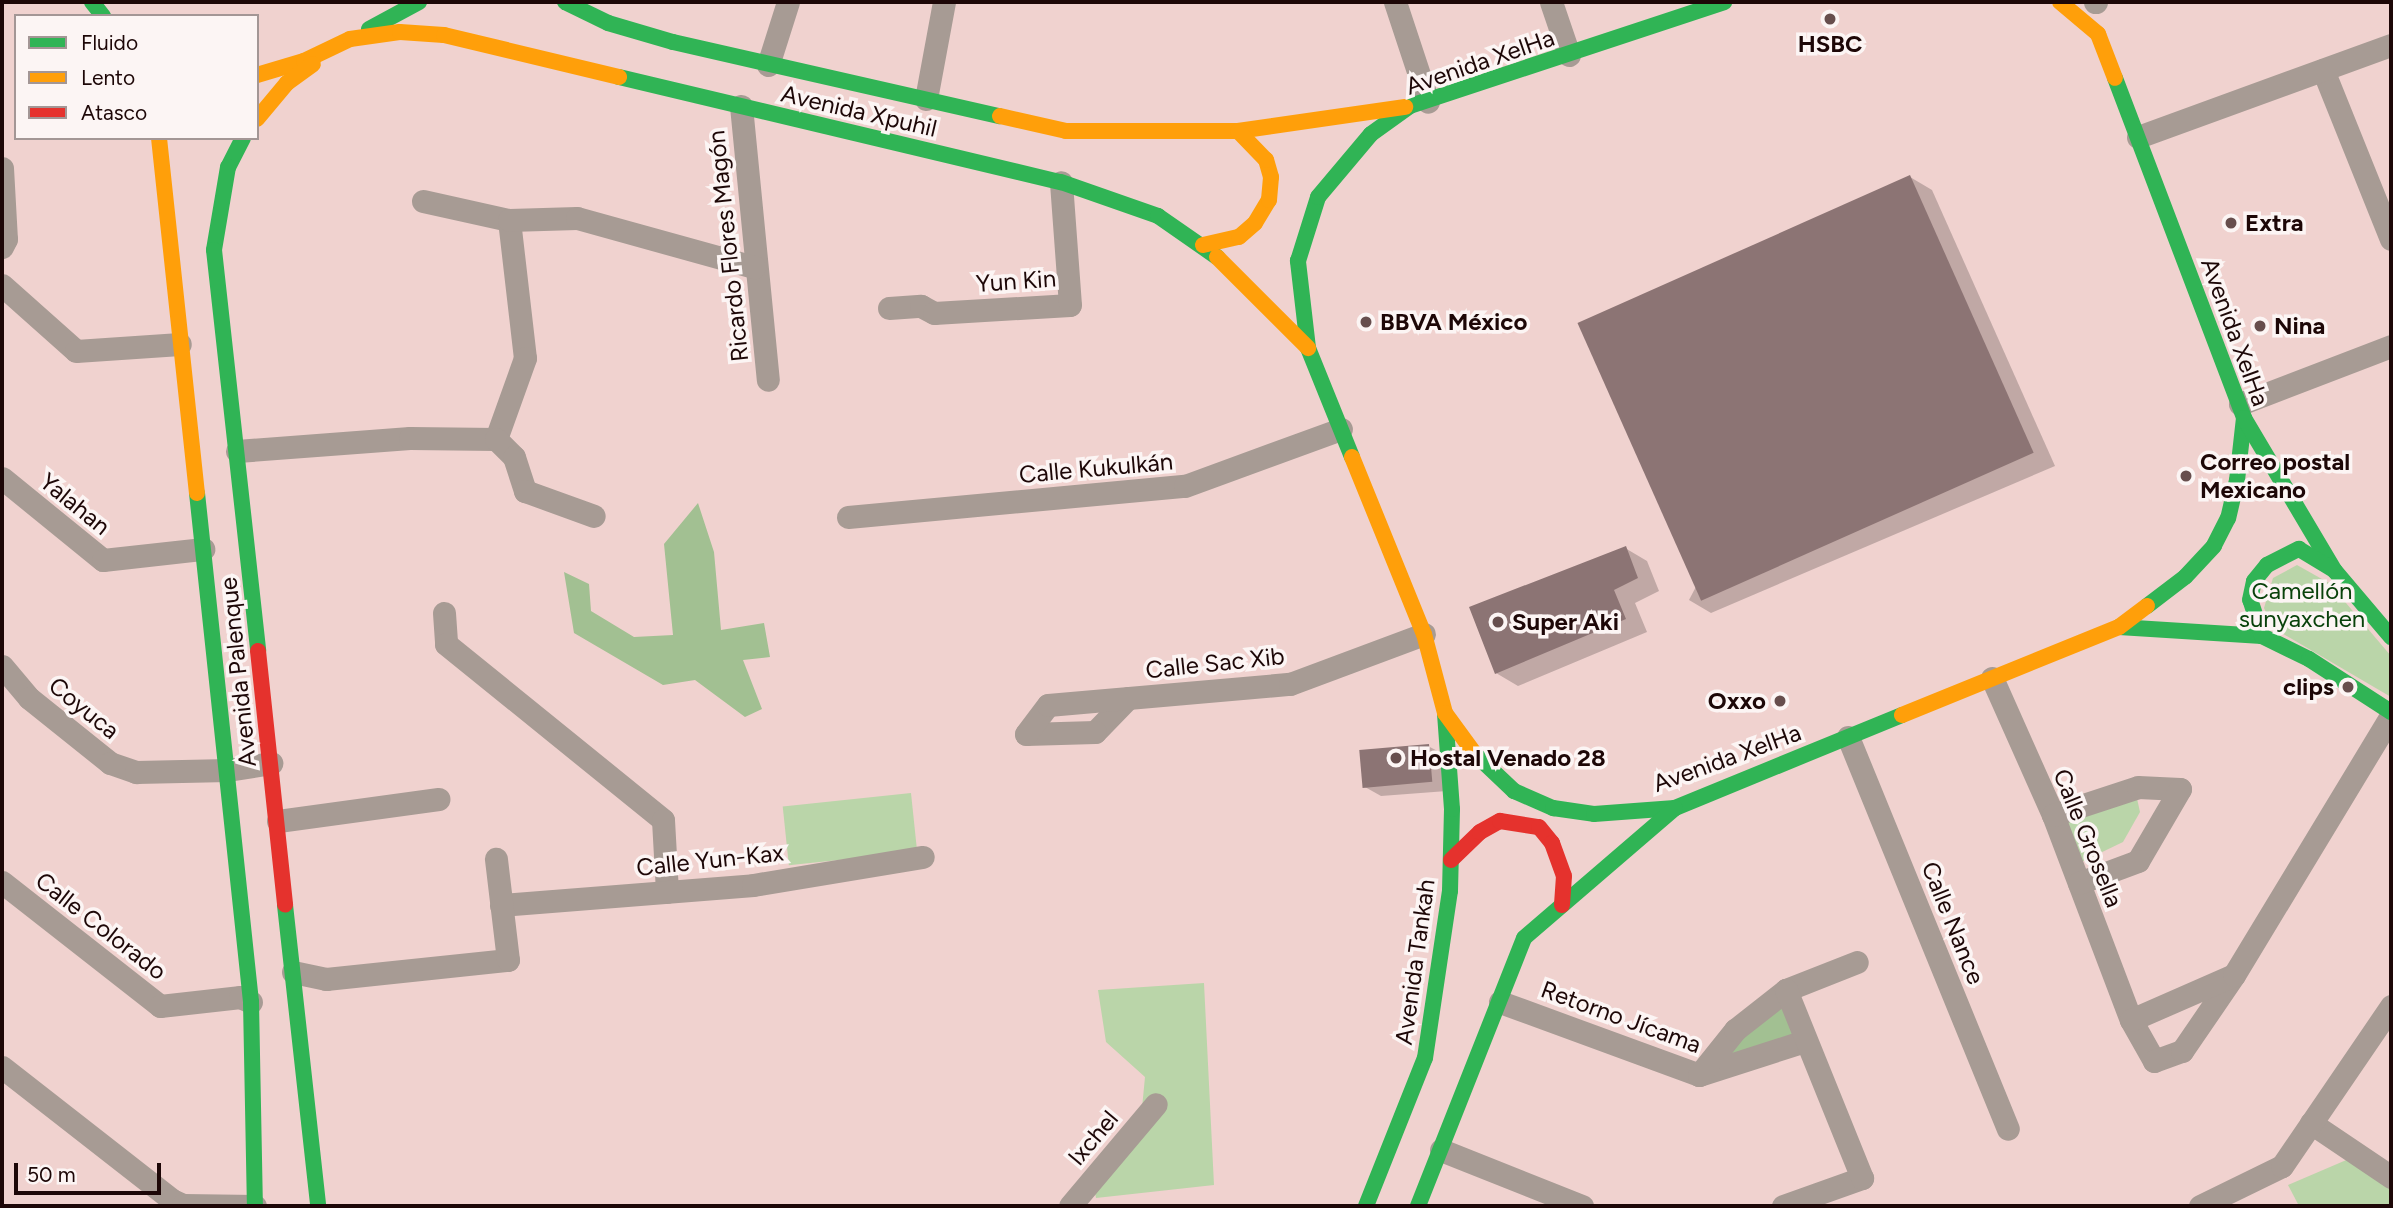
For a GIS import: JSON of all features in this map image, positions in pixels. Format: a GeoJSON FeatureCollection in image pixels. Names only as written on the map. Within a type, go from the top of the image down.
{"type":"FeatureCollection","features":[{"type":"Feature","properties":{"kind":"street"},"geometry":{"type":"LineString","coordinates":[[259,74],[304,61],[419,2]]}},
{"type":"Feature","properties":{"kind":"street","name":"Avenida Xpuhil"},"geometry":{"type":"LineString","coordinates":[[565,2],[608,23],[768,65],[1066,131],[1238,131],[1419,104]]}},
{"type":"Feature","properties":{"kind":"street"},"geometry":{"type":"LineString","coordinates":[[768,65],[788,2]]}},
{"type":"Feature","properties":{"kind":"street"},"geometry":{"type":"LineString","coordinates":[[926,99],[944,2]]}},
{"type":"Feature","properties":{"kind":"street"},"geometry":{"type":"LineString","coordinates":[[1395,2],[1419,104]]}},
{"type":"Feature","properties":{"kind":"street"},"geometry":{"type":"LineString","coordinates":[[1551,2],[1569,55]]}},
{"type":"Feature","properties":{"kind":"street","name":"Avenida XelHa"},"geometry":{"type":"LineString","coordinates":[[1724,2],[1419,104],[1371,134],[1341,166],[1308,218],[1298,261],[1308,348],[1424,634],[1445,713],[1480,761],[1514,791],[1553,808],[1594,814],[1675,808],[2119,627],[2186,577],[2214,546],[2234,493],[2242,411],[2098,34],[2060,2]]}},
{"type":"Feature","properties":{"kind":"street"},"geometry":{"type":"LineString","coordinates":[[2095,2],[2098,34]]}},
{"type":"Feature","properties":{"kind":"street","name":"Avenida Xpuhil"},"geometry":{"type":"LineString","coordinates":[[350,39],[400,32],[444,35],[1061,182],[1158,216],[1203,244],[1235,271],[1308,348]]}},
{"type":"Feature","properties":{"kind":"street"},"geometry":{"type":"LineString","coordinates":[[259,117],[287,83],[350,39]]}},
{"type":"Feature","properties":{"kind":"street"},"geometry":{"type":"LineString","coordinates":[[2138,137],[2391,45]]}},
{"type":"Feature","properties":{"kind":"street"},"geometry":{"type":"LineString","coordinates":[[2323,71],[2391,239]]}},
{"type":"Feature","properties":{"kind":"street","name":"Ricardo Flores Magón"},"geometry":{"type":"LineString","coordinates":[[741,106],[754,267],[768,380]]}},
{"type":"Feature","properties":{"kind":"street"},"geometry":{"type":"LineString","coordinates":[[1203,244],[1238,237],[1255,223],[1269,200],[1271,177],[1266,160],[1238,131]]}},
{"type":"Feature","properties":{"kind":"street","name":"Avenida Palenque"},"geometry":{"type":"LineString","coordinates":[[159,140],[251,1002],[255,1206]]}},
{"type":"Feature","properties":{"kind":"street","name":"Avenida Palenque"},"geometry":{"type":"LineString","coordinates":[[242,140],[228,167],[214,250],[318,1206]]}},
{"type":"Feature","properties":{"kind":"street"},"geometry":{"type":"LineString","coordinates":[[2,168],[6,239],[2,247]]}},
{"type":"Feature","properties":{"kind":"street","name":"Yun Kin"},"geometry":{"type":"LineString","coordinates":[[889,308],[921,306],[934,313],[1070,305],[1061,182]]}},
{"type":"Feature","properties":{"kind":"street"},"geometry":{"type":"LineString","coordinates":[[423,201],[509,220],[577,218],[754,267]]}},
{"type":"Feature","properties":{"kind":"street"},"geometry":{"type":"LineString","coordinates":[[496,439],[525,358],[509,220]]}},
{"type":"Feature","properties":{"kind":"street"},"geometry":{"type":"LineString","coordinates":[[2,285],[76,351],[180,344]]}},
{"type":"Feature","properties":{"kind":"street"},"geometry":{"type":"LineString","coordinates":[[2391,346],[2242,411],[2335,571],[2391,637]]}},
{"type":"Feature","properties":{"kind":"street","name":"Calle Kukulkán"},"geometry":{"type":"LineString","coordinates":[[848,517],[1185,486],[1341,429]]}},
{"type":"Feature","properties":{"kind":"street"},"geometry":{"type":"LineString","coordinates":[[237,451],[410,438],[496,439],[514,457],[525,491],[594,516]]}},
{"type":"Feature","properties":{"kind":"street","name":"Yalahan"},"geometry":{"type":"LineString","coordinates":[[2,478],[103,560],[203,549]]}},
{"type":"Feature","properties":{"kind":"street"},"geometry":{"type":"LineString","coordinates":[[2262,636],[2250,600],[2254,581],[2267,565],[2299,549],[2335,571]]}},
{"type":"Feature","properties":{"kind":"street"},"geometry":{"type":"LineString","coordinates":[[444,613],[446,644],[663,820],[667,892]]}},
{"type":"Feature","properties":{"kind":"street"},"geometry":{"type":"LineString","coordinates":[[2119,627],[2262,636],[2309,659],[2391,714]]}},
{"type":"Feature","properties":{"kind":"street","name":"Calle Sac Xib"},"geometry":{"type":"LineString","coordinates":[[1128,698],[1290,684],[1424,634]]}},
{"type":"Feature","properties":{"kind":"street","name":"Coyuca"},"geometry":{"type":"LineString","coordinates":[[5,676],[110,763],[136,772],[228,770],[271,763]]}},
{"type":"Feature","properties":{"kind":"street","name":"Calle Grosella"},"geometry":{"type":"LineString","coordinates":[[1992,678],[2053,815],[2132,1020],[2154,1061],[2182,1051],[2234,975],[2391,714]]}},
{"type":"Feature","properties":{"kind":"street","name":"Avenida Tankah"},"geometry":{"type":"LineString","coordinates":[[1366,1206],[1425,1058],[1451,860],[1451,777],[1445,713]]}},
{"type":"Feature","properties":{"kind":"street","name":"Calle Nance"},"geometry":{"type":"LineString","coordinates":[[1848,737],[2008,1129]]}},
{"type":"Feature","properties":{"kind":"street"},"geometry":{"type":"LineString","coordinates":[[2053,815],[2138,787],[2180,789],[2137,861],[2079,883]]}},
{"type":"Feature","properties":{"kind":"street"},"geometry":{"type":"LineString","coordinates":[[278,821],[438,799]]}},
{"type":"Feature","properties":{"kind":"street"},"geometry":{"type":"LineString","coordinates":[[1418,1206],[1524,938],[1675,808]]}},
{"type":"Feature","properties":{"kind":"street"},"geometry":{"type":"LineString","coordinates":[[1451,860],[1480,832],[1500,821],[1539,827],[1552,843],[1564,876],[1562,905]]}},
{"type":"Feature","properties":{"kind":"street","name":"Calle Yun-Kax"},"geometry":{"type":"LineString","coordinates":[[501,905],[753,885],[923,857]]}},
{"type":"Feature","properties":{"kind":"street"},"geometry":{"type":"LineString","coordinates":[[293,972],[326,979],[508,960],[496,859]]}},
{"type":"Feature","properties":{"kind":"street","name":"Calle Colorado"},"geometry":{"type":"LineString","coordinates":[[2,882],[160,1006],[240,997],[251,1002]]}},
{"type":"Feature","properties":{"kind":"street"},"geometry":{"type":"LineString","coordinates":[[1699,1075],[1735,1030],[1786,990],[1857,962]]}},
{"type":"Feature","properties":{"kind":"street"},"geometry":{"type":"LineString","coordinates":[[2132,1020],[2234,975]]}},
{"type":"Feature","properties":{"kind":"street"},"geometry":{"type":"LineString","coordinates":[[1783,1206],[1807,1202],[1862,1178],[1786,990]]}},
{"type":"Feature","properties":{"kind":"street","name":"Retorno Jícama"},"geometry":{"type":"LineString","coordinates":[[1500,1002],[1699,1075],[1805,1041]]}},
{"type":"Feature","properties":{"kind":"street"},"geometry":{"type":"LineString","coordinates":[[2200,1206],[2282,1166],[2391,1006]]}},
{"type":"Feature","properties":{"kind":"street"},"geometry":{"type":"LineString","coordinates":[[2,1066],[168,1203],[255,1206]]}},
{"type":"Feature","properties":{"kind":"street","name":"Ixchel"},"geometry":{"type":"LineString","coordinates":[[1070,1206],[1156,1104]]}},
{"type":"Feature","properties":{"kind":"street"},"geometry":{"type":"LineString","coordinates":[[2311,1123],[2391,1177]]}},
{"type":"Feature","properties":{"kind":"street"},"geometry":{"type":"LineString","coordinates":[[1441,1150],[1582,1206]]}},
{"type":"Feature","properties":{"kind":"green space"},"geometry":{"type":"Polygon","coordinates":[[[698,503],[714,552],[721,630],[764,623],[770,657],[743,660],[762,709],[745,717],[695,680],[663,685],[574,633],[564,572],[589,584],[591,611],[634,637],[673,635],[664,544],[698,503]]]}},
{"type":"Feature","properties":{"kind":"green space","name":"Camellón sunyaxchen"},"geometry":{"type":"Polygon","coordinates":[[[2297,565],[2329,583],[2391,656],[2391,697],[2273,628],[2264,608],[2273,578],[2297,565]]]}},
{"type":"Feature","properties":{"kind":"green space"},"geometry":{"type":"Polygon","coordinates":[[[911,793],[917,852],[789,865],[783,806],[911,793]]]}},
{"type":"Feature","properties":{"kind":"green space"},"geometry":{"type":"Polygon","coordinates":[[[2136,794],[2140,812],[2123,842],[2069,868],[2051,825],[2136,794]]]}},
{"type":"Feature","properties":{"kind":"green space"},"geometry":{"type":"Polygon","coordinates":[[[1204,983],[1214,1185],[1096,1198],[1091,1170],[1142,1108],[1145,1077],[1106,1042],[1098,990],[1204,983]]]}},
{"type":"Feature","properties":{"kind":"green space"},"geometry":{"type":"Polygon","coordinates":[[[1781,1001],[1797,1034],[1719,1061],[1781,1001]]]}},
{"type":"Feature","properties":{"kind":"green space"},"geometry":{"type":"Polygon","coordinates":[[[2351,1158],[2391,1186],[2391,1206],[2299,1206],[2288,1185],[2351,1158]]]}},
{"type":"Feature","properties":{"kind":"building"},"geometry":{"type":"Polygon","coordinates":[[[1910,175],[2034,453],[1701,601],[1577,323],[1910,175]]]}},
{"type":"Feature","properties":{"kind":"building"},"geometry":{"type":"Polygon","coordinates":[[[1626,546],[1638,578],[1614,590],[1626,619],[1495,674],[1469,607],[1626,546]]]}},
{"type":"Feature","properties":{"kind":"building","name":"Hostal Venado 28"},"geometry":{"type":"Polygon","coordinates":[[[1429,744],[1432,782],[1363,788],[1359,750],[1429,744]]]}},
{"type":"Feature","properties":{"kind":"traffic: fast"},"geometry":{"type":"LineString","coordinates":[[92,2],[101,14]]}},
{"type":"Feature","properties":{"kind":"traffic: fast"},"geometry":{"type":"LineString","coordinates":[[369,29],[419,2]]}},
{"type":"Feature","properties":{"kind":"traffic: fast"},"geometry":{"type":"LineString","coordinates":[[565,2],[608,23],[673,42],[1000,116]]}},
{"type":"Feature","properties":{"kind":"traffic: fast"},"geometry":{"type":"LineString","coordinates":[[1352,457],[1308,348],[1298,261],[1318,197],[1371,134],[1410,106],[1724,2]]}},
{"type":"Feature","properties":{"kind":"traffic: fast"},"geometry":{"type":"LineString","coordinates":[[619,77],[1061,182],[1158,216],[1217,257]]}},
{"type":"Feature","properties":{"kind":"traffic: fast"},"geometry":{"type":"LineString","coordinates":[[2115,78],[2244,418],[2237,480],[2228,518],[2214,546],[2185,577],[2147,606]]}},
{"type":"Feature","properties":{"kind":"traffic: fast"},"geometry":{"type":"LineString","coordinates":[[242,140],[228,167],[214,250],[258,651]]}},
{"type":"Feature","properties":{"kind":"traffic: fast"},"geometry":{"type":"LineString","coordinates":[[2244,418],[2335,571],[2391,637]]}},
{"type":"Feature","properties":{"kind":"traffic: fast"},"geometry":{"type":"LineString","coordinates":[[197,493],[251,1002],[255,1206]]}},
{"type":"Feature","properties":{"kind":"traffic: fast"},"geometry":{"type":"LineString","coordinates":[[2262,636],[2250,600],[2254,581],[2267,565],[2299,549],[2334,570]]}},
{"type":"Feature","properties":{"kind":"traffic: fast"},"geometry":{"type":"LineString","coordinates":[[2119,627],[2262,636],[2309,659],[2391,712]]}},
{"type":"Feature","properties":{"kind":"traffic: fast"},"geometry":{"type":"LineString","coordinates":[[1366,1206],[1425,1058],[1450,891],[1452,809],[1445,714]]}},
{"type":"Feature","properties":{"kind":"traffic: fast"},"geometry":{"type":"LineString","coordinates":[[1475,754],[1514,791],[1553,808],[1594,814],[1675,808],[1902,715]]}},
{"type":"Feature","properties":{"kind":"traffic: fast"},"geometry":{"type":"LineString","coordinates":[[1418,1206],[1524,938],[1675,808]]}},
{"type":"Feature","properties":{"kind":"traffic: fast"},"geometry":{"type":"LineString","coordinates":[[285,905],[318,1206]]}},
{"type":"Feature","properties":{"kind":"traffic: slow"},"geometry":{"type":"LineString","coordinates":[[2060,2],[2098,34],[2115,78]]}},
{"type":"Feature","properties":{"kind":"traffic: slow"},"geometry":{"type":"LineString","coordinates":[[259,74],[304,61],[350,39],[400,32],[444,35],[619,77]]}},
{"type":"Feature","properties":{"kind":"traffic: slow"},"geometry":{"type":"LineString","coordinates":[[259,117],[287,83],[313,64]]}},
{"type":"Feature","properties":{"kind":"traffic: slow"},"geometry":{"type":"LineString","coordinates":[[1000,116],[1066,131],[1238,131],[1405,107]]}},
{"type":"Feature","properties":{"kind":"traffic: slow"},"geometry":{"type":"LineString","coordinates":[[1203,245],[1239,237],[1255,223],[1269,200],[1271,177],[1266,160],[1238,131]]}},
{"type":"Feature","properties":{"kind":"traffic: slow"},"geometry":{"type":"LineString","coordinates":[[159,140],[197,493]]}},
{"type":"Feature","properties":{"kind":"traffic: slow"},"geometry":{"type":"LineString","coordinates":[[1217,257],[1308,348]]}},
{"type":"Feature","properties":{"kind":"traffic: slow"},"geometry":{"type":"LineString","coordinates":[[1352,457],[1424,634],[1445,713],[1475,754]]}},
{"type":"Feature","properties":{"kind":"traffic: slow"},"geometry":{"type":"LineString","coordinates":[[1902,715],[2119,627],[2147,606]]}},
{"type":"Feature","properties":{"kind":"traffic: jam"},"geometry":{"type":"LineString","coordinates":[[258,651],[285,905]]}},
{"type":"Feature","properties":{"kind":"traffic: jam"},"geometry":{"type":"LineString","coordinates":[[1451,860],[1480,832],[1500,821],[1539,827],[1552,843],[1564,876],[1562,905]]}},
{"type":"Feature","properties":{"kind":"place","name":"HSBC"},"geometry":{"type":"Point","coordinates":[1830,19]}},
{"type":"Feature","properties":{"kind":"place","name":"Extra"},"geometry":{"type":"Point","coordinates":[2231,223]}},
{"type":"Feature","properties":{"kind":"place","name":"BBVA México"},"geometry":{"type":"Point","coordinates":[1366,322]}},
{"type":"Feature","properties":{"kind":"place","name":"Nina"},"geometry":{"type":"Point","coordinates":[2260,326]}},
{"type":"Feature","properties":{"kind":"place","name":"Correo postal Mexicano"},"geometry":{"type":"Point","coordinates":[2186,476]}},
{"type":"Feature","properties":{"kind":"place","name":"Super Aki"},"geometry":{"type":"Point","coordinates":[1498,622]}},
{"type":"Feature","properties":{"kind":"place","name":"clips"},"geometry":{"type":"Point","coordinates":[2348,687]}},
{"type":"Feature","properties":{"kind":"place","name":"Oxxo"},"geometry":{"type":"Point","coordinates":[1780,701]}},
{"type":"Feature","properties":{"kind":"place","name":"Hostal Venado 28"},"geometry":{"type":"Point","coordinates":[1396,758]}}]}
